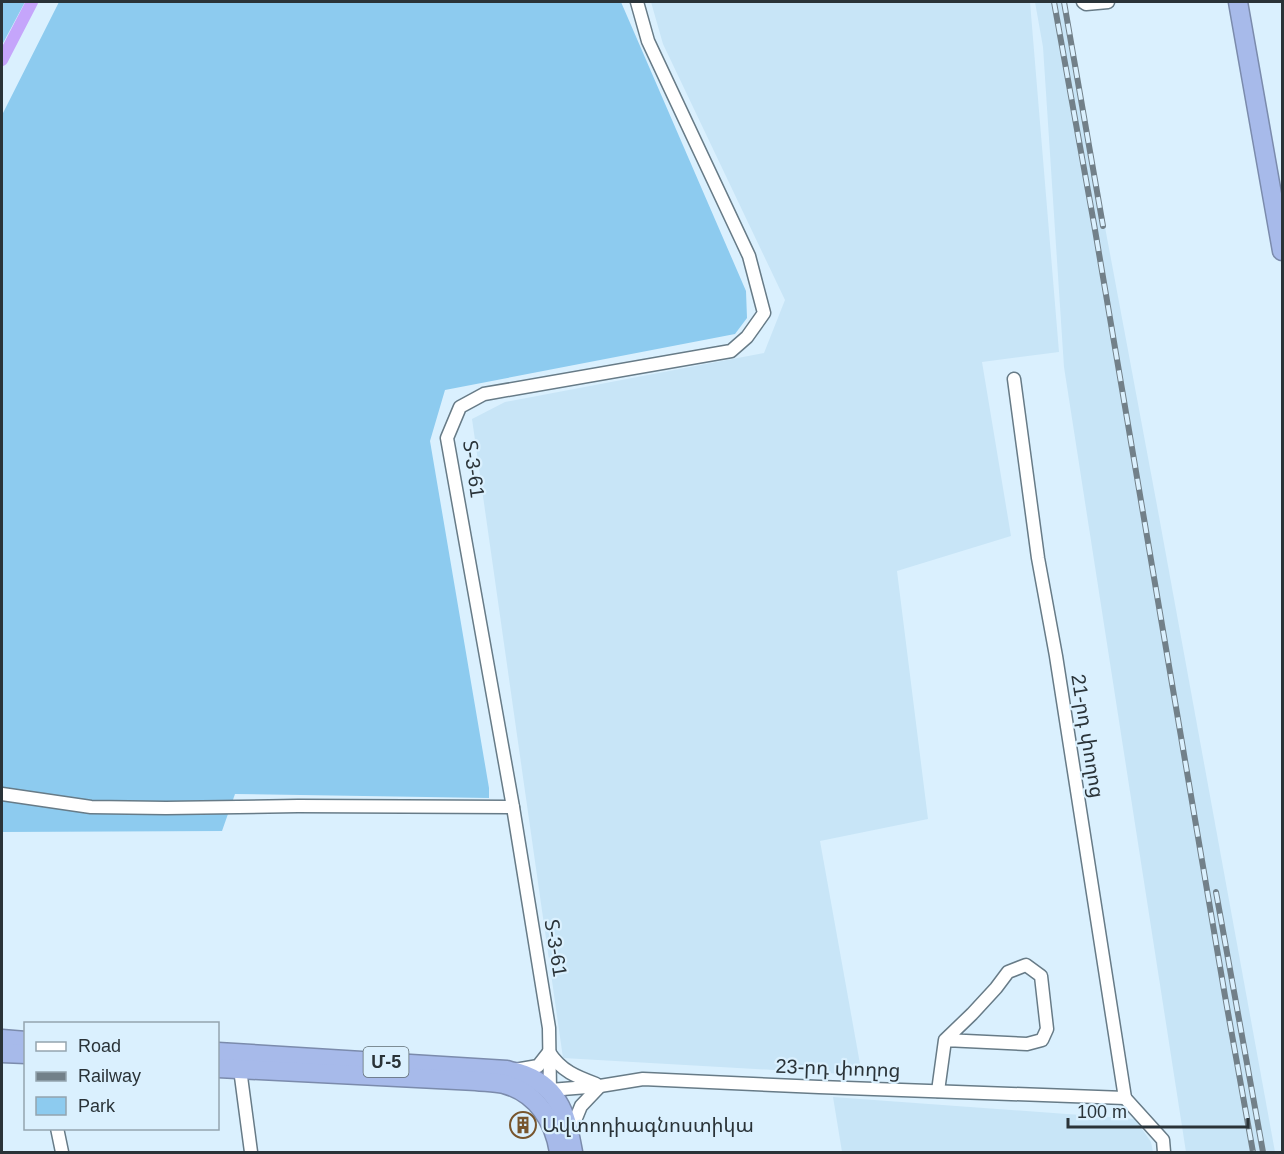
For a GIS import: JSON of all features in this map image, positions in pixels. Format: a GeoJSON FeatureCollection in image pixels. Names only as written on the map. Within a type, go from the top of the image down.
{"type":"FeatureCollection","features":[{"type":"Feature","properties":{"kind":"highway"},"geometry":{"type":"LineString","coordinates":[[1238,2],[1282,251]]}},
{"type":"Feature","properties":{"kind":"highway"},"geometry":{"type":"LineString","coordinates":[[2,1039],[24,1041]]}},
{"type":"Feature","properties":{"kind":"highway","name":"Մ-5"},"geometry":{"type":"LineString","coordinates":[[219,1052],[508,1070],[526,1075],[544,1097],[559,1152]]}},
{"type":"Feature","properties":{"kind":"highway"},"geometry":{"type":"LineString","coordinates":[[2,1053],[24,1054]]}},
{"type":"Feature","properties":{"kind":"highway","name":"Մ-5"},"geometry":{"type":"LineString","coordinates":[[219,1068],[504,1084],[531,1097],[544,1097],[559,1103],[566,1116],[573,1152]]}},
{"type":"Feature","properties":{"kind":"street","name":"Տ-3-61"},"geometry":{"type":"LineString","coordinates":[[544,1097],[549,1028],[513,807],[447,438],[460,407],[484,394],[731,351],[747,337],[764,313],[749,256],[648,41],[637,2]]}},
{"type":"Feature","properties":{"kind":"street"},"geometry":{"type":"LineString","coordinates":[[1083,2],[1086,4],[1108,2]]}},
{"type":"Feature","properties":{"kind":"street","name":"21-րդ փողոց"},"geometry":{"type":"LineString","coordinates":[[1014,380],[1038,558],[1056,657],[1125,1098]]}},
{"type":"Feature","properties":{"kind":"street"},"geometry":{"type":"LineString","coordinates":[[2,794],[91,807],[513,807]]}},
{"type":"Feature","properties":{"kind":"street"},"geometry":{"type":"LineString","coordinates":[[938,1091],[945,1040],[972,1014],[1008,972],[1026,965],[1041,976],[1047,1029],[1042,1040],[1027,1044],[945,1040]]}},
{"type":"Feature","properties":{"kind":"street"},"geometry":{"type":"LineString","coordinates":[[508,1070],[538,1066],[549,1052],[559,1065],[579,1078],[600,1086],[581,1106],[570,1133]]}},
{"type":"Feature","properties":{"kind":"street"},"geometry":{"type":"LineString","coordinates":[[240,1069],[251,1152]]}},
{"type":"Feature","properties":{"kind":"street","name":"23-րդ փողոց"},"geometry":{"type":"LineString","coordinates":[[544,1097],[643,1079],[1125,1098]]}},
{"type":"Feature","properties":{"kind":"street"},"geometry":{"type":"LineString","coordinates":[[1125,1098],[1162,1140],[1164,1152]]}},
{"type":"Feature","properties":{"kind":"street"},"geometry":{"type":"LineString","coordinates":[[57,1130],[62,1152]]}},
{"type":"Feature","properties":{"kind":"shaded area"},"geometry":{"type":"Polygon","coordinates":[[[651,2],[1030,2],[1059,352],[982,362],[1011,536],[897,571],[928,819],[820,841],[862,1075],[563,1058],[472,419],[505,402],[764,353],[785,300],[663,44],[651,2]]]}},
{"type":"Feature","properties":{"kind":"shaded area"},"geometry":{"type":"Polygon","coordinates":[[[1035,2],[1063,2],[1275,1152],[1186,1152],[1064,367],[1043,47],[1035,2]]]}},
{"type":"Feature","properties":{"kind":"shaded area"},"geometry":{"type":"Polygon","coordinates":[[[833,1097],[1135,1119],[1151,1142],[1153,1152],[842,1152],[833,1097]]]}},
{"type":"Feature","properties":{"kind":"green space"},"geometry":{"type":"Polygon","coordinates":[[[2,2],[25,2],[2,45],[2,2]]]}},
{"type":"Feature","properties":{"kind":"green space"},"geometry":{"type":"Polygon","coordinates":[[[59,2],[621,2],[746,291],[747,318],[735,334],[445,390],[430,441],[489,798],[235,794],[222,831],[2,832],[2,115],[59,2]]]}},
{"type":"Feature","properties":{"kind":"waterway"},"geometry":{"type":"LineString","coordinates":[[2,60],[32,2]]}},
{"type":"Feature","properties":{"kind":"railway"},"geometry":{"type":"LineString","coordinates":[[1054,2],[1253,1152]]}},
{"type":"Feature","properties":{"kind":"railway"},"geometry":{"type":"LineString","coordinates":[[1064,2],[1103,226]]}},
{"type":"Feature","properties":{"kind":"railway"},"geometry":{"type":"LineString","coordinates":[[1216,892],[1263,1152]]}},
{"type":"Feature","properties":{"kind":"place","name":"Ավտոդիագնոստիկա"},"geometry":{"type":"Point","coordinates":[523,1125]}}]}
